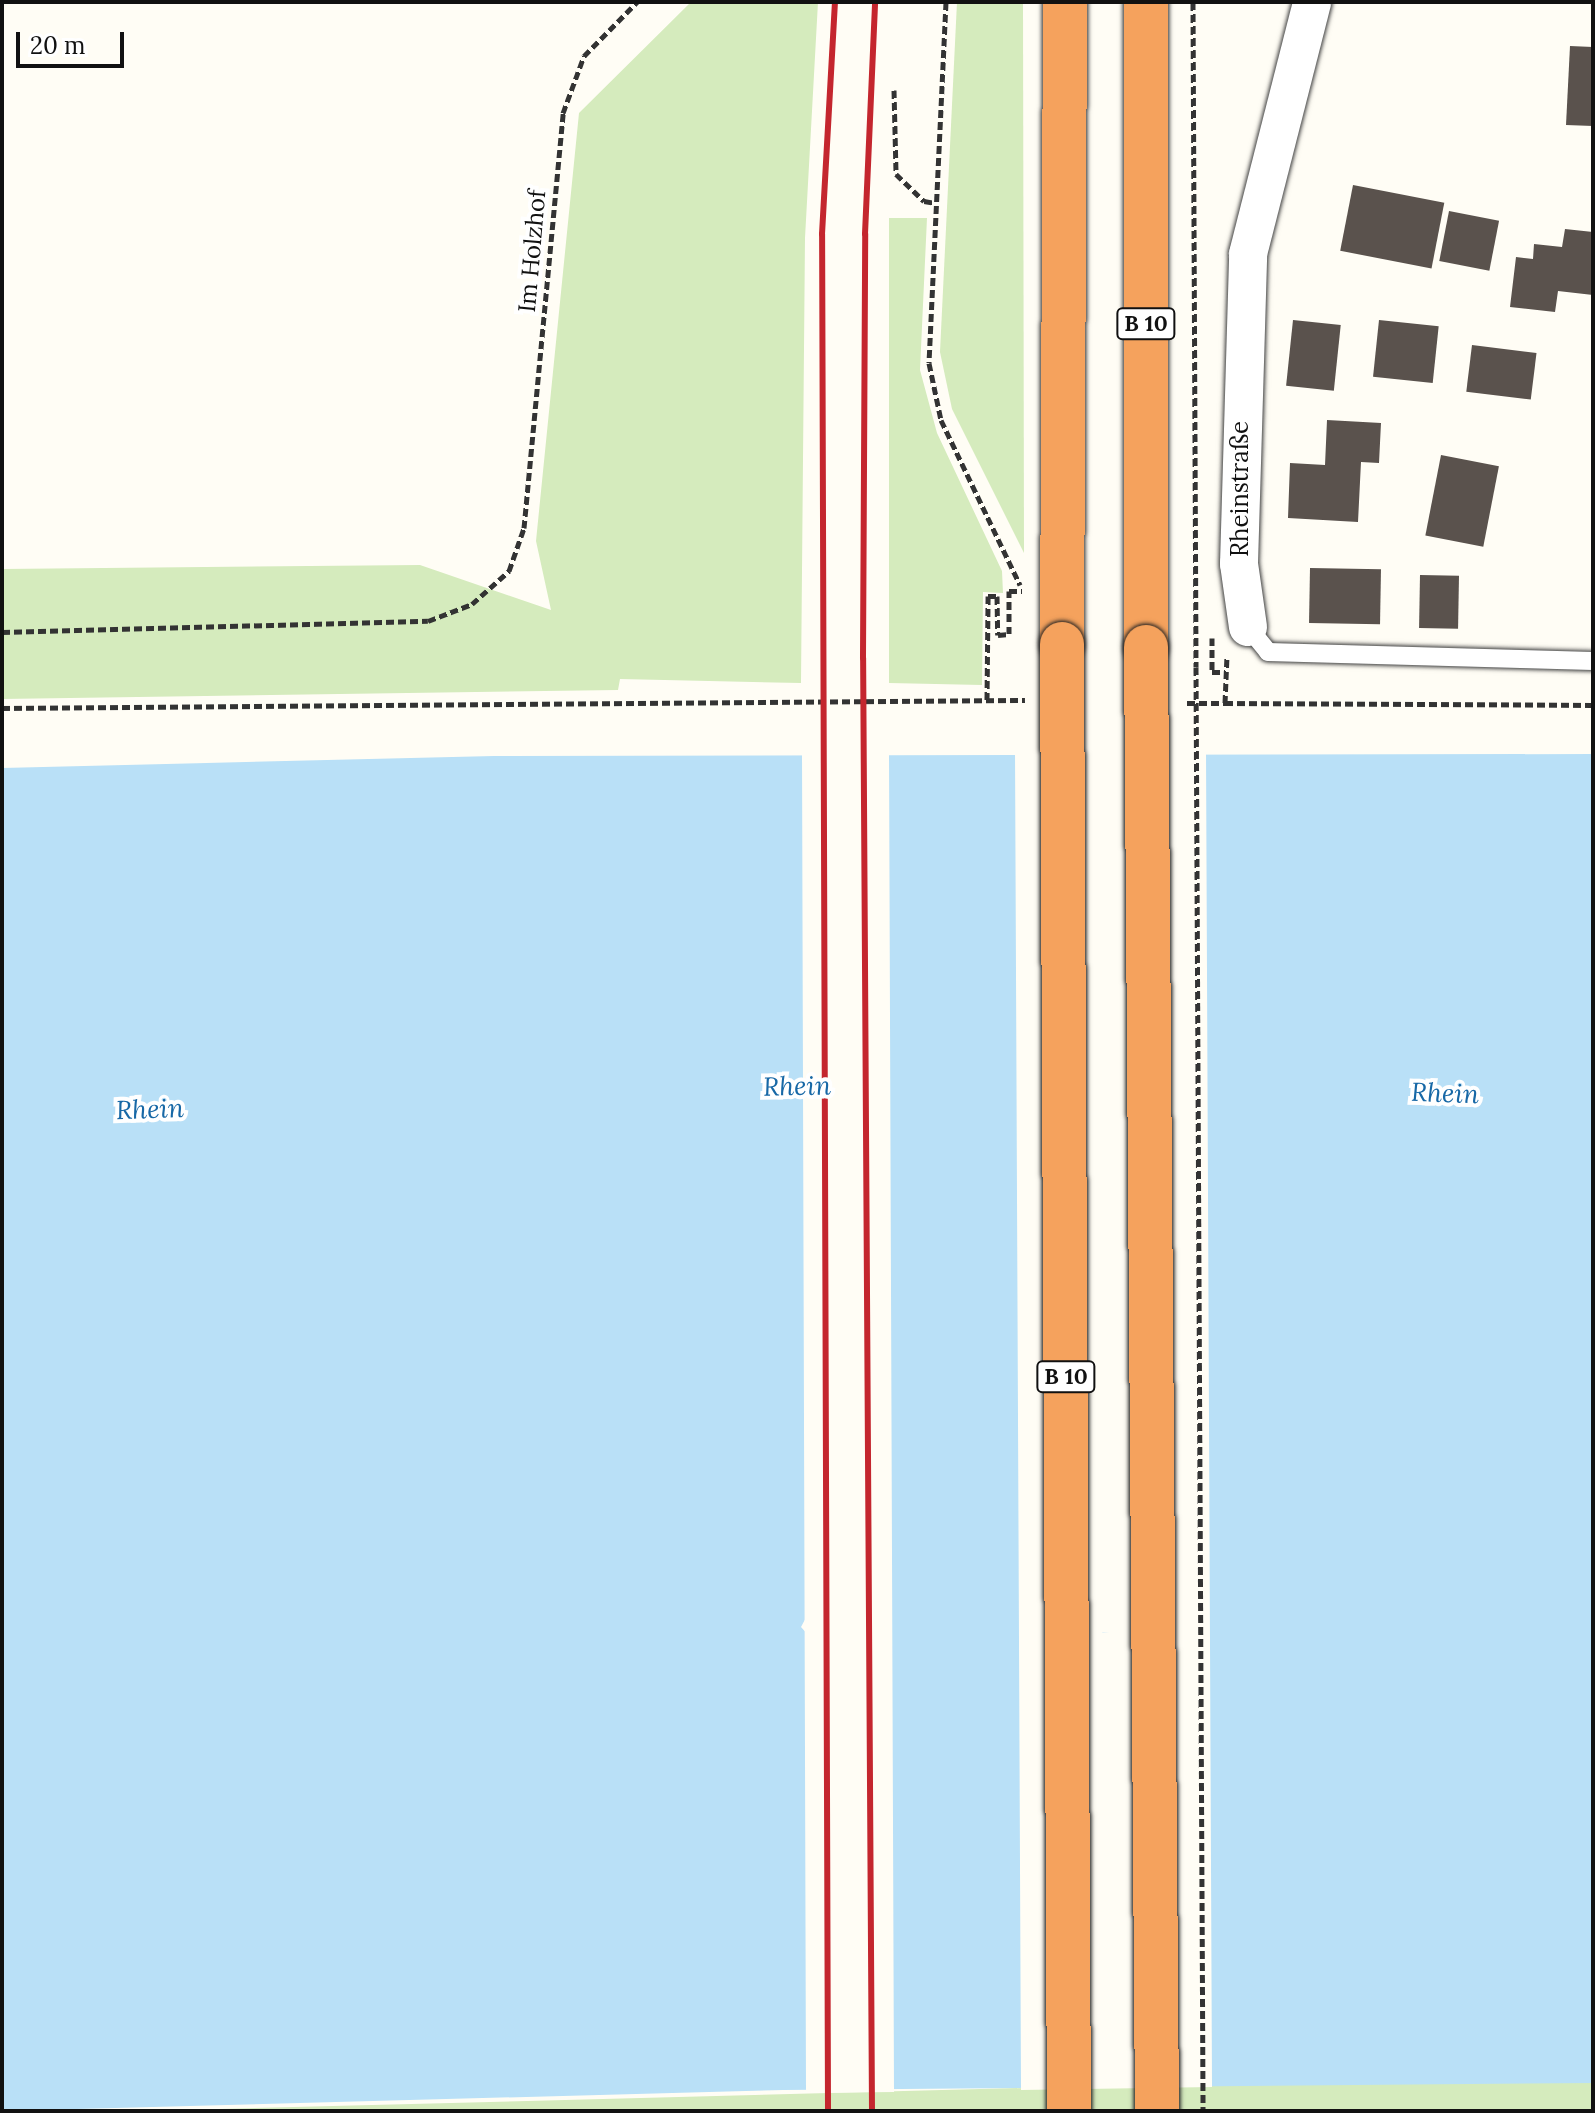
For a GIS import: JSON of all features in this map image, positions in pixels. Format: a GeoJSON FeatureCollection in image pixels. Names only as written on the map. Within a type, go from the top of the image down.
{"type":"FeatureCollection","features":[{"type":"Feature","properties":{"kind":"highway","name":"B 10"},"geometry":{"type":"LineString","coordinates":[[1065,2],[1069,2111]]}},
{"type":"Feature","properties":{"kind":"highway","name":"B 10"},"geometry":{"type":"LineString","coordinates":[[1146,2],[1157,2111]]}},
{"type":"Feature","properties":{"kind":"street","name":"Rheinstraße"},"geometry":{"type":"LineString","coordinates":[[1248,627],[1239,548],[1248,254],[1312,2]]}},
{"type":"Feature","properties":{"kind":"lane"},"geometry":{"type":"LineString","coordinates":[[1248,627],[1268,652],[1593,661]]}},
{"type":"Feature","properties":{"kind":"path","name":"Im Holzhof"},"geometry":{"type":"LineString","coordinates":[[2,632],[428,621],[472,604],[509,571],[524,528],[563,113],[584,56],[637,2]]}},
{"type":"Feature","properties":{"kind":"path"},"geometry":{"type":"LineString","coordinates":[[946,2],[929,363],[957,457],[1023,591],[1022,606]]}},
{"type":"Feature","properties":{"kind":"path"},"geometry":{"type":"LineString","coordinates":[[1193,2],[1203,2111]]}},
{"type":"Feature","properties":{"kind":"path"},"geometry":{"type":"LineString","coordinates":[[894,90],[896,174],[935,203]]}},
{"type":"Feature","properties":{"kind":"path"},"geometry":{"type":"LineString","coordinates":[[987,700],[988,596],[997,596],[998,635],[1009,634],[1009,591],[1023,591]]}},
{"type":"Feature","properties":{"kind":"path"},"geometry":{"type":"LineString","coordinates":[[1225,703],[1226,658],[1248,627]]}},
{"type":"Feature","properties":{"kind":"path"},"geometry":{"type":"LineString","coordinates":[[1212,672],[1225,672]]}},
{"type":"Feature","properties":{"kind":"path"},"geometry":{"type":"LineString","coordinates":[[2,708],[1035,701]]}},
{"type":"Feature","properties":{"kind":"path"},"geometry":{"type":"LineString","coordinates":[[1177,702],[1593,705]]}},
{"type":"Feature","properties":{"kind":"green space"},"geometry":{"type":"Polygon","coordinates":[[[691,2],[818,2],[805,238],[801,683],[620,679],[618,690],[2,699],[2,569],[420,565],[551,610],[536,541],[579,113],[691,2]]]}},
{"type":"Feature","properties":{"kind":"green space"},"geometry":{"type":"Polygon","coordinates":[[[957,2],[1023,2],[1024,553],[952,409],[940,352],[957,2]]]}},
{"type":"Feature","properties":{"kind":"green space"},"geometry":{"type":"Polygon","coordinates":[[[889,218],[927,218],[920,370],[937,433],[1002,571],[1003,593],[983,592],[982,685],[889,683],[889,218]]]}},
{"type":"Feature","properties":{"kind":"green space"},"geometry":{"type":"Polygon","coordinates":[[[1365,2079],[1593,2083],[1593,2111],[143,2111],[1365,2079]]]}},
{"type":"Feature","properties":{"kind":"water","name":"Rhein"},"geometry":{"type":"Polygon","coordinates":[[[1593,754],[1593,2083],[783,2090],[2,2111],[2,768],[494,756],[1593,754]],[[1102,1610],[1089,1621],[1091,1632],[1165,1636],[1176,1616],[1102,1610]],[[809,1612],[801,1627],[809,1636],[877,1637],[889,1631],[884,1613],[809,1612]]]}},
{"type":"Feature","properties":{"kind":"pier"},"geometry":{"type":"Polygon","coordinates":[[[1206,749],[1212,2087],[1021,2090],[1015,750],[1206,749]],[[1102,1614],[1093,1626],[1103,1633],[1164,1632],[1164,1614],[1102,1614]]]}},
{"type":"Feature","properties":{"kind":"pier"},"geometry":{"type":"Polygon","coordinates":[[[889,750],[894,2092],[806,2093],[802,751],[889,750]],[[815,1615],[805,1626],[815,1634],[877,1633],[886,1624],[876,1615],[815,1615]]]}},
{"type":"Feature","properties":{"kind":"building"},"geometry":{"type":"Polygon","coordinates":[[[1570,46],[1593,47],[1593,126],[1566,125],[1570,46]]]}},
{"type":"Feature","properties":{"kind":"building"},"geometry":{"type":"Polygon","coordinates":[[[1353,185],[1444,203],[1432,269],[1340,251],[1353,185]]]}},
{"type":"Feature","properties":{"kind":"building"},"geometry":{"type":"Polygon","coordinates":[[[1449,211],[1499,221],[1489,271],[1439,261],[1449,211]]]}},
{"type":"Feature","properties":{"kind":"building"},"geometry":{"type":"Polygon","coordinates":[[[1565,229],[1593,232],[1593,295],[1558,291],[1555,312],[1510,307],[1516,257],[1533,259],[1534,244],[1562,247],[1565,229]]]}},
{"type":"Feature","properties":{"kind":"building"},"geometry":{"type":"Polygon","coordinates":[[[1293,320],[1341,325],[1334,391],[1286,386],[1293,320]]]}},
{"type":"Feature","properties":{"kind":"building"},"geometry":{"type":"Polygon","coordinates":[[[1379,320],[1439,326],[1433,383],[1373,377],[1379,320]]]}},
{"type":"Feature","properties":{"kind":"building"},"geometry":{"type":"Polygon","coordinates":[[[1472,345],[1537,353],[1531,400],[1466,392],[1472,345]]]}},
{"type":"Feature","properties":{"kind":"building"},"geometry":{"type":"Polygon","coordinates":[[[1327,420],[1381,423],[1379,463],[1361,462],[1358,522],[1288,518],[1290,463],[1325,465],[1327,420]]]}},
{"type":"Feature","properties":{"kind":"building"},"geometry":{"type":"Polygon","coordinates":[[[1441,455],[1499,466],[1483,547],[1425,535],[1441,455]]]}},
{"type":"Feature","properties":{"kind":"building"},"geometry":{"type":"Polygon","coordinates":[[[1310,568],[1381,569],[1380,624],[1309,623],[1310,568]]]}},
{"type":"Feature","properties":{"kind":"building"},"geometry":{"type":"Polygon","coordinates":[[[1420,575],[1459,576],[1458,629],[1419,628],[1420,575]]]}},
{"type":"Feature","properties":{"kind":"railway"},"geometry":{"type":"LineString","coordinates":[[828,2111],[822,234],[835,2]]}},
{"type":"Feature","properties":{"kind":"railway"},"geometry":{"type":"LineString","coordinates":[[872,2111],[863,658],[865,234],[875,2]]}}]}
